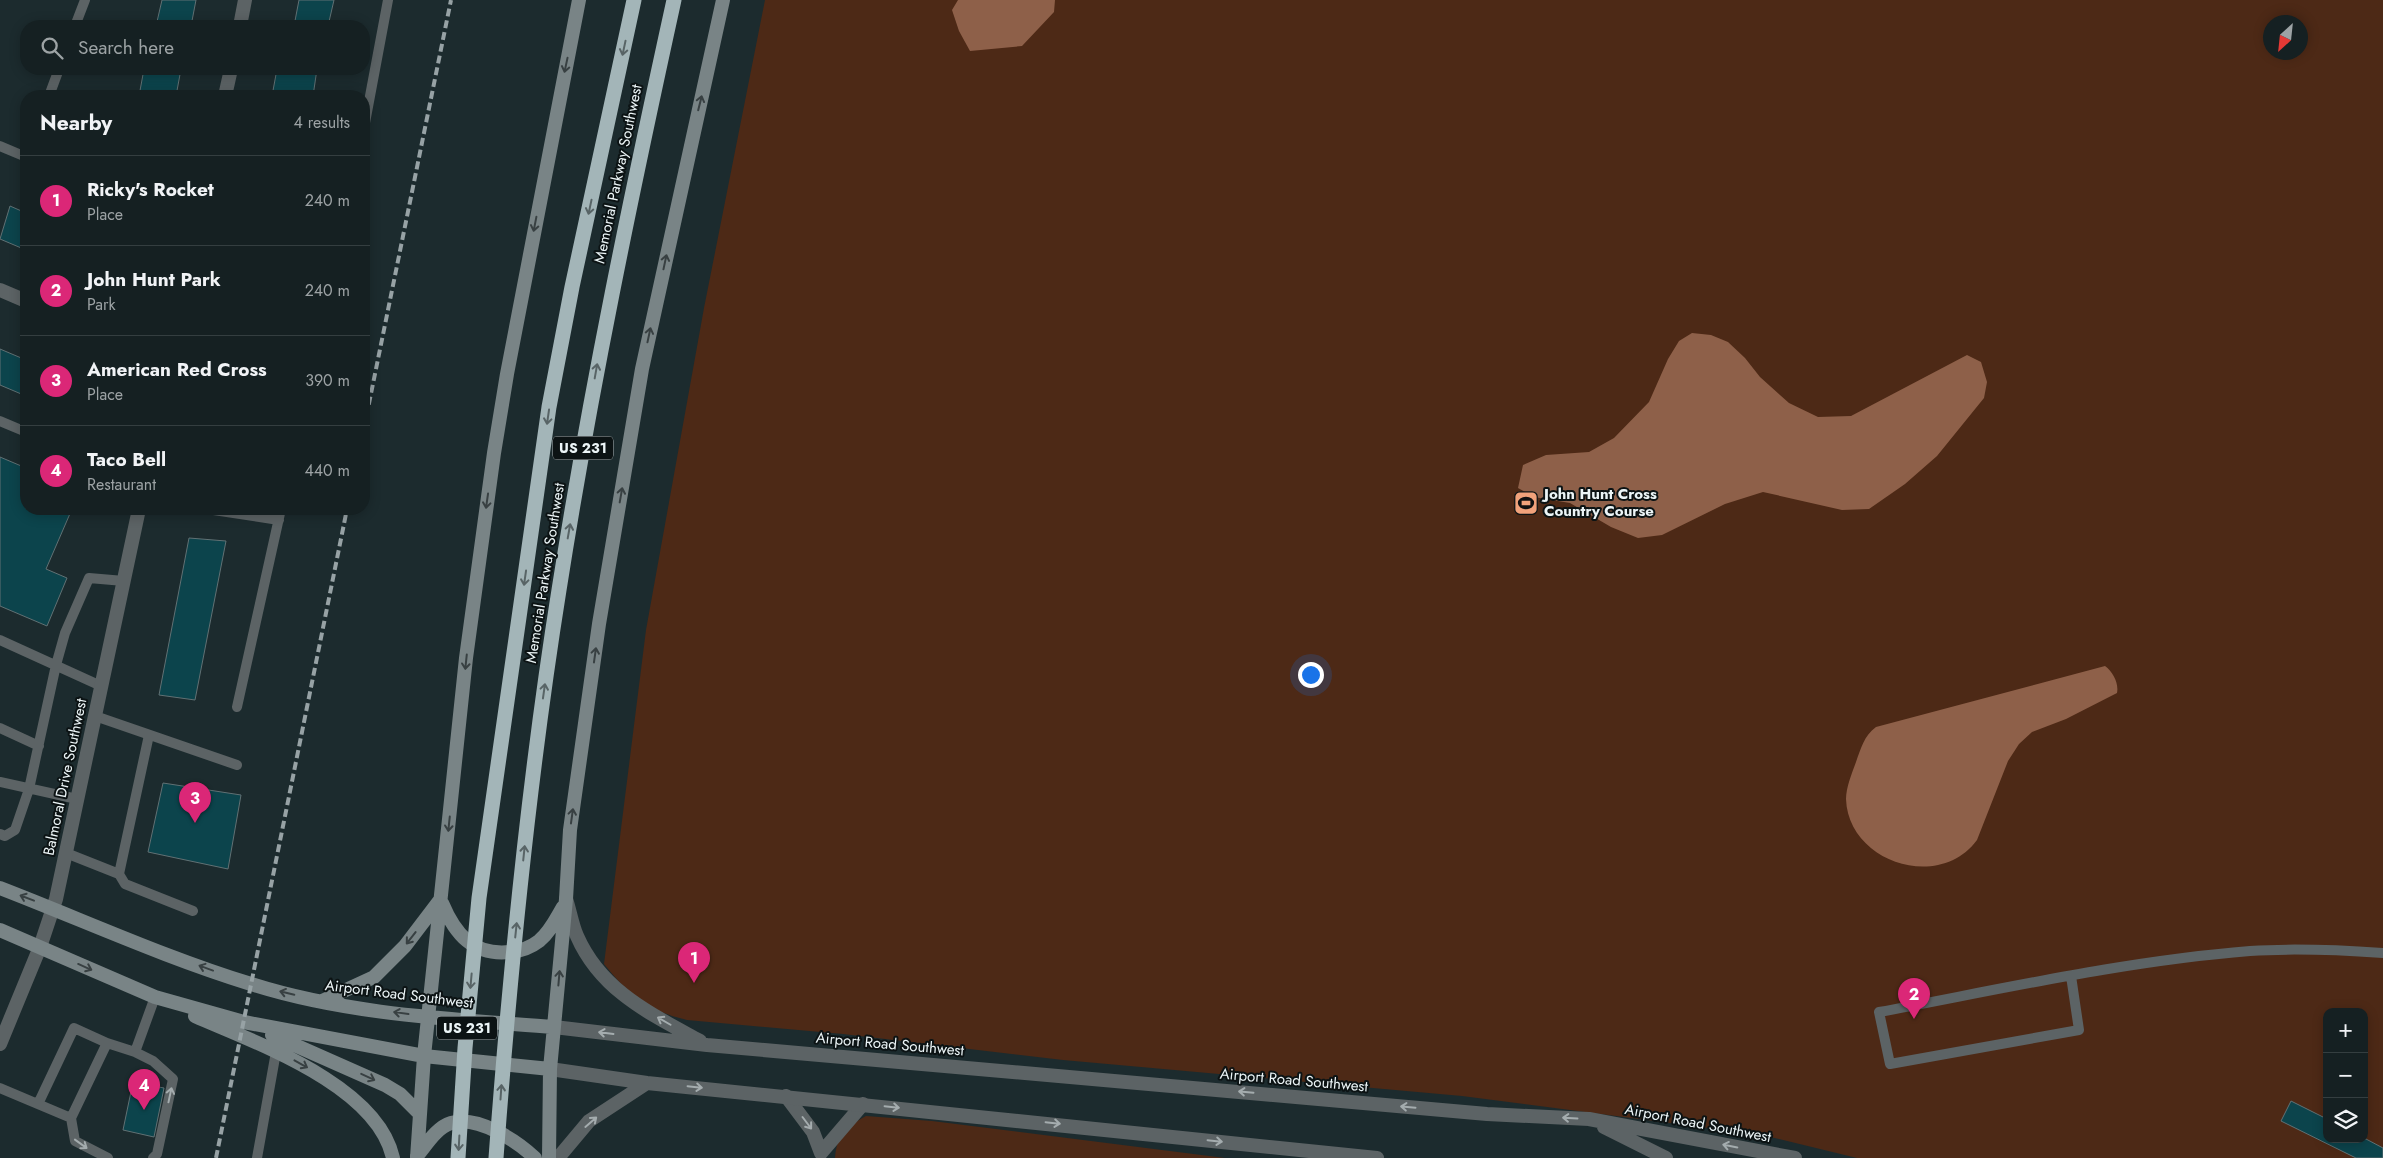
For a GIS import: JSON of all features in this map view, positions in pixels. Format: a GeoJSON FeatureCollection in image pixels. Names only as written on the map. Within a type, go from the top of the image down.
{"type":"FeatureCollection","features":[{"type":"Feature","properties":{"kind":"highway","name":"Memorial Parkway Southwest"},"geometry":{"type":"LineString","coordinates":[[458,1158],[465,1048],[479,898],[549,407],[572,287],[634,0]]}},
{"type":"Feature","properties":{"kind":"highway","name":"Memorial Parkway Southwest"},"geometry":{"type":"LineString","coordinates":[[496,1158],[530,795],[558,590],[607,308],[674,0]]}},
{"type":"Feature","properties":{"kind":"main road"},"geometry":{"type":"LineString","coordinates":[[417,1157],[424,1056],[466,658],[494,453],[510,354],[580,0]]}},
{"type":"Feature","properties":{"kind":"main road"},"geometry":{"type":"LineString","coordinates":[[549,1158],[550,1069],[566,900],[570,830],[599,624],[642,370],[723,0]]}},
{"type":"Feature","properties":{"kind":"main road","name":"Airport Road Southwest"},"geometry":{"type":"LineString","coordinates":[[0,888],[252,985],[322,1001],[428,1017],[554,1027]]}},
{"type":"Feature","properties":{"kind":"main road"},"geometry":{"type":"LineString","coordinates":[[441,900],[450,923],[466,941],[482,950],[502,953],[524,950],[539,941],[554,924],[566,900]]}},
{"type":"Feature","properties":{"kind":"main road"},"geometry":{"type":"LineString","coordinates":[[322,1001],[374,977],[405,946],[441,900]]}},
{"type":"Feature","properties":{"kind":"main road"},"geometry":{"type":"LineString","coordinates":[[0,930],[311,1069],[354,1099],[382,1132],[394,1158]]}},
{"type":"Feature","properties":{"kind":"main road"},"geometry":{"type":"LineString","coordinates":[[155,998],[244,1022],[424,1056],[550,1069]]}},
{"type":"Feature","properties":{"kind":"main road"},"geometry":{"type":"LineString","coordinates":[[244,1022],[385,1085],[400,1094],[420,1113]]}},
{"type":"Feature","properties":{"kind":"main road"},"geometry":{"type":"LineString","coordinates":[[417,1157],[435,1134],[451,1123],[480,1123],[522,1146],[535,1158]]}},
{"type":"Feature","properties":{"kind":"street"},"geometry":{"type":"LineString","coordinates":[[241,20],[245,0]]}},
{"type":"Feature","properties":{"kind":"street"},"geometry":{"type":"LineString","coordinates":[[226,90],[230,75]]}},
{"type":"Feature","properties":{"kind":"street"},"geometry":{"type":"LineString","coordinates":[[0,290],[20,298]]}},
{"type":"Feature","properties":{"kind":"street","name":"Balmoral Drive Southwest"},"geometry":{"type":"LineString","coordinates":[[0,1044],[40,947],[53,908],[138,515]]}},
{"type":"Feature","properties":{"kind":"street"},"geometry":{"type":"LineString","coordinates":[[566,900],[578,937],[600,973],[627,1000],[707,1045]]}},
{"type":"Feature","properties":{"kind":"street","name":"Airport Road Southwest"},"geometry":{"type":"LineString","coordinates":[[554,1027],[707,1045],[1487,1114],[1590,1119],[1795,1158]]}},
{"type":"Feature","properties":{"kind":"street"},"geometry":{"type":"LineString","coordinates":[[550,1069],[647,1083],[1377,1158]]}},
{"type":"Feature","properties":{"kind":"street"},"geometry":{"type":"LineString","coordinates":[[558,1158],[589,1121],[647,1083]]}},
{"type":"Feature","properties":{"kind":"street"},"geometry":{"type":"LineString","coordinates":[[786,1096],[813,1132],[821,1154],[863,1104]]}},
{"type":"Feature","properties":{"kind":"street"},"geometry":{"type":"LineString","coordinates":[[1590,1119],[1666,1158]]}},
{"type":"Feature","properties":{"kind":"lane"},"geometry":{"type":"LineString","coordinates":[[77,20],[85,0]]}},
{"type":"Feature","properties":{"kind":"lane"},"geometry":{"type":"LineString","coordinates":[[370,96],[388,0]]}},
{"type":"Feature","properties":{"kind":"lane"},"geometry":{"type":"LineString","coordinates":[[51,90],[57,75]]}},
{"type":"Feature","properties":{"kind":"lane"},"geometry":{"type":"LineString","coordinates":[[0,146],[20,154]]}},
{"type":"Feature","properties":{"kind":"lane"},"geometry":{"type":"LineString","coordinates":[[0,421],[20,429]]}},
{"type":"Feature","properties":{"kind":"lane"},"geometry":{"type":"LineString","coordinates":[[246,515],[279,520]]}},
{"type":"Feature","properties":{"kind":"lane"},"geometry":{"type":"LineString","coordinates":[[237,707],[280,515]]}},
{"type":"Feature","properties":{"kind":"lane"},"geometry":{"type":"LineString","coordinates":[[0,834],[5,836],[15,830],[29,789],[65,633],[89,578],[124,581]]}},
{"type":"Feature","properties":{"kind":"lane"},"geometry":{"type":"LineString","coordinates":[[0,640],[101,686]]}},
{"type":"Feature","properties":{"kind":"lane"},"geometry":{"type":"LineString","coordinates":[[95,716],[237,765]]}},
{"type":"Feature","properties":{"kind":"lane"},"geometry":{"type":"LineString","coordinates":[[0,728],[39,746]]}},
{"type":"Feature","properties":{"kind":"lane"},"geometry":{"type":"LineString","coordinates":[[119,874],[149,734]]}},
{"type":"Feature","properties":{"kind":"lane"},"geometry":{"type":"LineString","coordinates":[[0,782],[77,799]]}},
{"type":"Feature","properties":{"kind":"lane"},"geometry":{"type":"LineString","coordinates":[[66,853],[119,874],[125,884],[193,911]]}},
{"type":"Feature","properties":{"kind":"lane"},"geometry":{"type":"LineString","coordinates":[[2071,976],[2079,1030],[1890,1064],[1879,1012],[2103,969],[2251,951],[2383,953]]}},
{"type":"Feature","properties":{"kind":"lane"},"geometry":{"type":"LineString","coordinates":[[135,1052],[155,998]]}},
{"type":"Feature","properties":{"kind":"lane"},"geometry":{"type":"LineString","coordinates":[[38,1104],[74,1028],[135,1052],[153,1061],[173,1079],[157,1154],[153,1158]]}},
{"type":"Feature","properties":{"kind":"lane"},"geometry":{"type":"LineString","coordinates":[[107,1042],[71,1118],[75,1141],[108,1158]]}},
{"type":"Feature","properties":{"kind":"lane"},"geometry":{"type":"LineString","coordinates":[[257,1158],[276,1052]]}},
{"type":"Feature","properties":{"kind":"lane"},"geometry":{"type":"LineString","coordinates":[[0,1088],[71,1118]]}},
{"type":"Feature","properties":{"kind":"shaded area","name":"John Hunt Cross Country Course"},"geometry":{"type":"Polygon","coordinates":[[[765,0],[2383,0],[2383,1158],[1857,1158],[1762,1135],[1462,1096],[1063,1060],[843,1034],[687,1020],[673,1016],[661,1012],[640,1000],[604,964],[646,630],[704,308],[765,0]]]}},
{"type":"Feature","properties":{"kind":"shaded area"},"geometry":{"type":"Polygon","coordinates":[[[958,0],[1055,0],[1054,12],[1022,46],[970,51],[959,31],[952,10],[958,0]]]}},
{"type":"Feature","properties":{"kind":"shaded area"},"geometry":{"type":"Polygon","coordinates":[[[1692,333],[1711,335],[1728,342],[1745,358],[1760,377],[1789,403],[1818,417],[1851,416],[1967,355],[1981,362],[1987,382],[1984,398],[1937,456],[1905,484],[1869,509],[1842,510],[1763,492],[1725,504],[1662,535],[1638,538],[1611,527],[1570,503],[1534,497],[1518,488],[1523,465],[1546,455],[1589,452],[1614,438],[1649,402],[1668,359],[1679,341],[1692,333]]]}},
{"type":"Feature","properties":{"kind":"shaded area"},"geometry":{"type":"Polygon","coordinates":[[[2105,666],[2115,678],[2117,693],[2066,719],[2032,732],[2019,744],[2008,761],[1977,840],[1961,856],[1941,864],[1919,866],[1898,863],[1878,853],[1862,839],[1851,821],[1846,794],[1861,747],[1876,727],[2105,666]]]}},
{"type":"Feature","properties":{"kind":"shaded area"},"geometry":{"type":"Polygon","coordinates":[[[866,1116],[932,1121],[1225,1158],[835,1158],[840,1137],[848,1128],[866,1116]]]}},
{"type":"Feature","properties":{"kind":"building"},"geometry":{"type":"Polygon","coordinates":[[[162,0],[196,0],[192,20],[157,20],[162,0]]]}},
{"type":"Feature","properties":{"kind":"building"},"geometry":{"type":"Polygon","coordinates":[[[299,0],[334,0],[329,20],[295,20],[299,0]]]}},
{"type":"Feature","properties":{"kind":"building"},"geometry":{"type":"Polygon","coordinates":[[[143,75],[180,75],[177,90],[140,90],[143,75]]]}},
{"type":"Feature","properties":{"kind":"building"},"geometry":{"type":"Polygon","coordinates":[[[276,75],[316,75],[314,90],[273,90],[276,75]]]}},
{"type":"Feature","properties":{"kind":"building"},"geometry":{"type":"Polygon","coordinates":[[[10,206],[20,210],[20,247],[0,239],[10,206]]]}},
{"type":"Feature","properties":{"kind":"building"},"geometry":{"type":"Polygon","coordinates":[[[0,349],[20,357],[20,393],[0,385],[0,349]]]}},
{"type":"Feature","properties":{"kind":"building"},"geometry":{"type":"Polygon","coordinates":[[[0,457],[20,465],[20,515],[69,515],[46,569],[67,578],[47,626],[0,606],[0,457]]]}},
{"type":"Feature","properties":{"kind":"building"},"geometry":{"type":"Polygon","coordinates":[[[189,538],[226,541],[195,700],[159,695],[189,538]]]}},
{"type":"Feature","properties":{"kind":"building"},"geometry":{"type":"Polygon","coordinates":[[[163,783],[241,795],[228,869],[148,852],[163,783]]]}},
{"type":"Feature","properties":{"kind":"building"},"geometry":{"type":"Polygon","coordinates":[[[133,1082],[164,1088],[154,1137],[123,1130],[133,1082]]]}},
{"type":"Feature","properties":{"kind":"building"},"geometry":{"type":"Polygon","coordinates":[[[2291,1101],[2323,1117],[2323,1142],[2281,1121],[2291,1101]]]}},
{"type":"Feature","properties":{"kind":"building"},"geometry":{"type":"Polygon","coordinates":[[[2368,1140],[2383,1148],[2383,1158],[2356,1158],[2326,1143],[2368,1143],[2368,1140]]]}},
{"type":"Feature","properties":{"kind":"railway"},"geometry":{"type":"LineString","coordinates":[[370,398],[451,0]]}},
{"type":"Feature","properties":{"kind":"railway"},"geometry":{"type":"LineString","coordinates":[[216,1158],[346,515]]}},
{"type":"Feature","properties":{"kind":"place","name":"John Hunt Cross Country Course"},"geometry":{"type":"Point","coordinates":[1526,503]}},
{"type":"Feature","properties":{"kind":"place","name":"American Red Cross"},"geometry":{"type":"Point","coordinates":[195,823]}},
{"type":"Feature","properties":{"kind":"place","name":"Ricky's Rocket"},"geometry":{"type":"Point","coordinates":[694,983]}},
{"type":"Feature","properties":{"kind":"place","name":"John Hunt Park"},"geometry":{"type":"Point","coordinates":[1914,1019]}},
{"type":"Feature","properties":{"kind":"place","name":"Taco Bell"},"geometry":{"type":"Point","coordinates":[144,1110]}}]}
